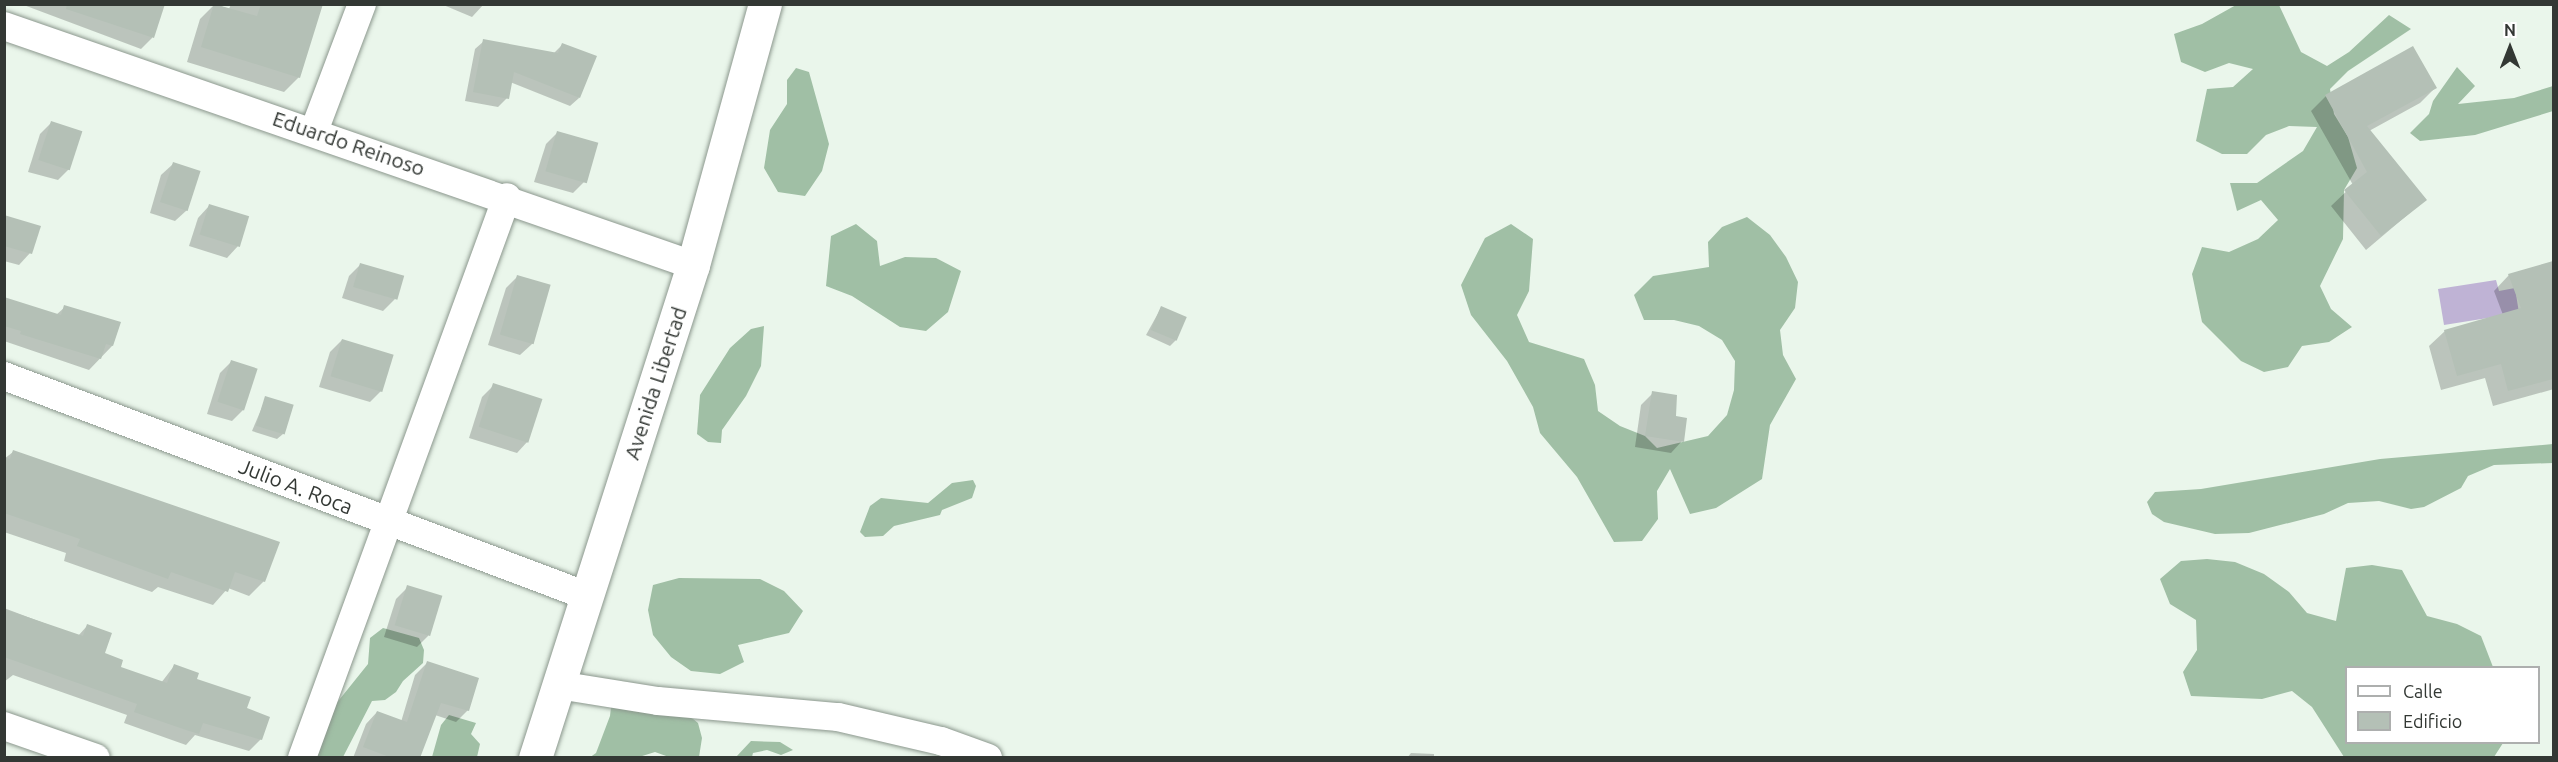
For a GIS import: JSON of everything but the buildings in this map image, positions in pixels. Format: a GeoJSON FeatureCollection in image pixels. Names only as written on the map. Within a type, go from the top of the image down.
{"type":"FeatureCollection","features":[{"type":"Feature","properties":{"kind":"main road","name":"Avenida Libertad"},"geometry":{"type":"LineString","coordinates":[[535,758],[693,265],[765,4]]}},
{"type":"Feature","properties":{"kind":"street"},"geometry":{"type":"LineString","coordinates":[[314,131],[362,4]]}},
{"type":"Feature","properties":{"kind":"street","name":"Eduardo Reinoso"},"geometry":{"type":"LineString","coordinates":[[4,26],[507,197],[693,265]]}},
{"type":"Feature","properties":{"kind":"street"},"geometry":{"type":"LineString","coordinates":[[302,758],[386,520],[507,197]]}},
{"type":"Feature","properties":{"kind":"street","name":"Julio A. Roca"},"geometry":{"type":"LineString","coordinates":[[4,376],[587,596]]}},
{"type":"Feature","properties":{"kind":"street"},"geometry":{"type":"LineString","coordinates":[[558,686],[658,701],[838,717],[940,741],[988,758]]}},
{"type":"Feature","properties":{"kind":"street"},"geometry":{"type":"LineString","coordinates":[[4,726],[96,758]]}},
{"type":"Feature","properties":{"kind":"green space"},"geometry":{"type":"Polygon","coordinates":[[[2236,5],[2279,5],[2301,52],[2327,66],[2349,52],[2389,15],[2411,29],[2348,71],[2330,89],[2334,114],[2348,137],[2357,168],[2344,190],[2343,239],[2320,286],[2331,309],[2352,327],[2329,342],[2302,346],[2288,367],[2264,372],[2241,361],[2202,322],[2192,274],[2202,247],[2229,252],[2258,239],[2278,220],[2261,200],[2237,211],[2230,183],[2257,183],[2303,151],[2317,127],[2289,126],[2266,135],[2247,154],[2222,154],[2196,141],[2207,89],[2233,87],[2253,69],[2229,63],[2205,72],[2181,62],[2174,34],[2202,24],[2236,5]]]}},
{"type":"Feature","properties":{"kind":"green space"},"geometry":{"type":"Polygon","coordinates":[[[2457,67],[2475,86],[2458,104],[2514,98],[2553,86],[2553,111],[2475,135],[2420,141],[2410,133],[2429,114],[2433,101],[2457,67]]]}},
{"type":"Feature","properties":{"kind":"green space"},"geometry":{"type":"Polygon","coordinates":[[[796,68],[809,72],[829,144],[822,171],[805,196],[778,192],[764,168],[770,130],[787,104],[787,80],[796,68]]]}},
{"type":"Feature","properties":{"kind":"green space"},"geometry":{"type":"Polygon","coordinates":[[[1747,217],[1770,235],[1786,257],[1798,282],[1795,308],[1780,330],[1783,355],[1796,379],[1770,425],[1762,479],[1716,508],[1690,514],[1670,469],[1657,491],[1658,519],[1642,541],[1614,542],[1577,477],[1540,433],[1533,407],[1507,361],[1471,315],[1461,285],[1485,238],[1511,224],[1533,239],[1529,291],[1517,315],[1529,342],[1584,359],[1595,385],[1598,411],[1620,426],[1645,436],[1657,448],[1708,436],[1727,415],[1734,390],[1735,361],[1722,340],[1699,326],[1674,320],[1644,320],[1634,295],[1653,276],[1709,267],[1708,242],[1722,227],[1747,217]]]}},
{"type":"Feature","properties":{"kind":"green space"},"geometry":{"type":"Polygon","coordinates":[[[856,224],[877,241],[880,266],[905,257],[936,258],[961,271],[948,312],[926,331],[900,327],[852,296],[826,286],[831,236],[856,224]]]}},
{"type":"Feature","properties":{"kind":"green space"},"geometry":{"type":"Polygon","coordinates":[[[764,326],[761,366],[746,396],[722,430],[721,443],[708,442],[697,434],[700,395],[730,348],[751,329],[764,326]]]}},
{"type":"Feature","properties":{"kind":"green space"},"geometry":{"type":"Polygon","coordinates":[[[2553,444],[2553,463],[2494,465],[2468,476],[2461,488],[2424,507],[2411,509],[2379,501],[2348,503],[2324,514],[2249,533],[2215,534],[2164,522],[2152,514],[2147,502],[2155,492],[2201,489],[2380,459],[2553,444]]]}},
{"type":"Feature","properties":{"kind":"green space"},"geometry":{"type":"Polygon","coordinates":[[[973,480],[976,486],[972,498],[942,510],[940,515],[894,526],[883,536],[865,537],[860,532],[870,506],[881,498],[928,503],[952,483],[973,480]]]}},
{"type":"Feature","properties":{"kind":"green space"},"geometry":{"type":"Polygon","coordinates":[[[2207,559],[2235,562],[2264,574],[2289,592],[2307,613],[2336,621],[2346,568],[2372,565],[2402,570],[2427,616],[2457,624],[2481,636],[2493,666],[2345,666],[2345,744],[2502,744],[2494,757],[2344,757],[2312,707],[2292,691],[2262,699],[2191,696],[2183,672],[2197,650],[2196,620],[2170,604],[2160,579],[2181,561],[2207,559]]]}},
{"type":"Feature","properties":{"kind":"green space"},"geometry":{"type":"Polygon","coordinates":[[[679,578],[760,579],[784,591],[803,611],[789,633],[738,645],[744,662],[720,674],[691,671],[671,657],[653,635],[648,610],[653,585],[679,578]]]}},
{"type":"Feature","properties":{"kind":"green space"},"geometry":{"type":"Polygon","coordinates":[[[383,628],[419,638],[424,650],[423,663],[403,681],[396,692],[385,700],[372,701],[343,757],[311,758],[327,715],[368,664],[370,638],[383,628]]]}},
{"type":"Feature","properties":{"kind":"green space"},"geometry":{"type":"Polygon","coordinates":[[[622,681],[655,688],[698,723],[702,738],[699,757],[669,757],[655,752],[639,757],[589,758],[596,753],[610,716],[613,691],[622,681]]]}},
{"type":"Feature","properties":{"kind":"green space"},"geometry":{"type":"Polygon","coordinates":[[[449,715],[476,723],[471,734],[480,744],[477,757],[432,757],[441,725],[449,715]]]}},
{"type":"Feature","properties":{"kind":"green space"},"geometry":{"type":"Polygon","coordinates":[[[751,741],[780,742],[793,750],[781,755],[767,750],[753,753],[752,757],[736,757],[751,741]]]}},
{"type":"Feature","properties":{"kind":"shaded area"},"geometry":{"type":"Polygon","coordinates":[[[2496,280],[2499,291],[2515,288],[2519,313],[2444,325],[2438,289],[2496,280]]]}}]}
